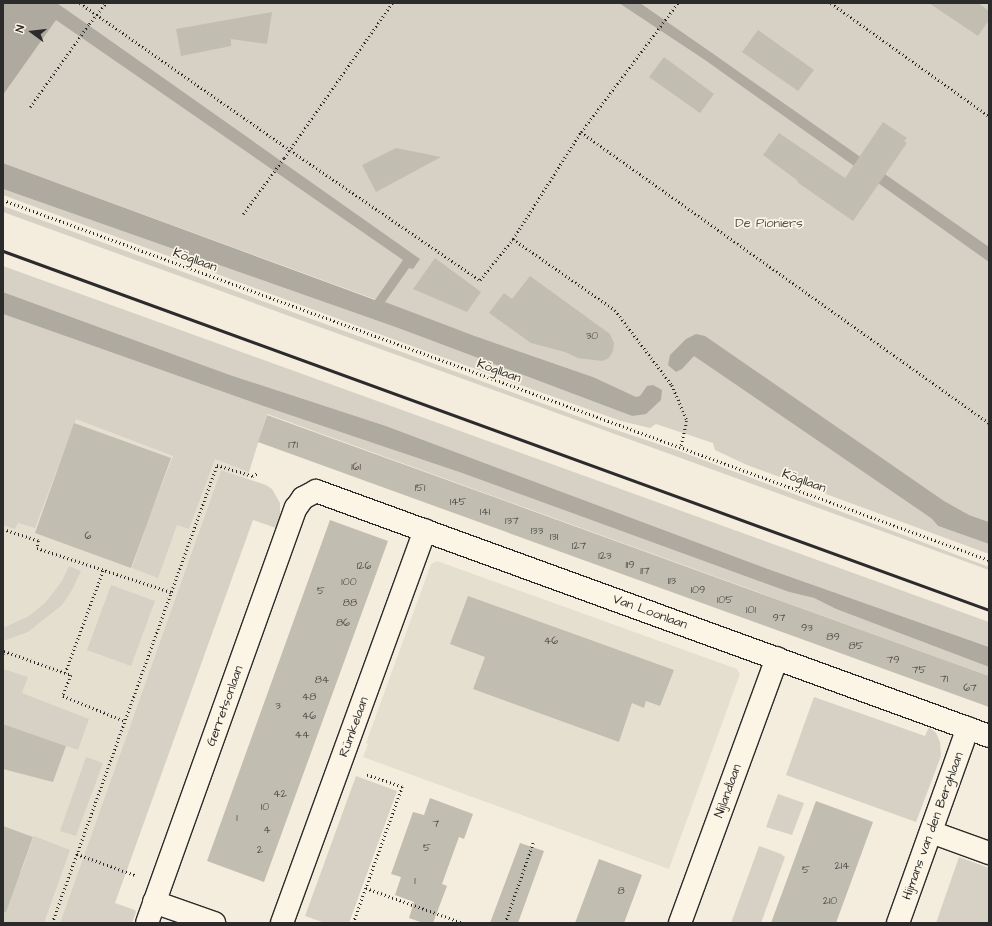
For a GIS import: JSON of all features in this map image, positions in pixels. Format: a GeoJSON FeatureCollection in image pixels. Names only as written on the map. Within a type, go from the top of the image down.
{"type":"FeatureCollection","features":[{"type":"Feature","properties":{"kind":"street","name":"Van Loonlaan"},"geometry":{"type":"LineString","coordinates":[[310,493],[316,491],[425,530],[989,736]]}},
{"type":"Feature","properties":{"kind":"street","name":"Gerretsonlaan"},"geometry":{"type":"LineString","coordinates":[[147,923],[296,508],[303,498],[310,493]]}},
{"type":"Feature","properties":{"kind":"street","name":"Rümkelaan"},"geometry":{"type":"LineString","coordinates":[[282,923],[425,530]]}},
{"type":"Feature","properties":{"kind":"street","name":"Nijlandlaan"},"geometry":{"type":"LineString","coordinates":[[680,923],[777,658]]}},
{"type":"Feature","properties":{"kind":"street","name":"Hijmans van den Berghlaan"},"geometry":{"type":"LineString","coordinates":[[898,923],[968,728]]}},
{"type":"Feature","properties":{"kind":"street"},"geometry":{"type":"LineString","coordinates":[[931,832],[989,853]]}},
{"type":"Feature","properties":{"kind":"street"},"geometry":{"type":"LineString","coordinates":[[157,893],[214,923]]}},
{"type":"Feature","properties":{"kind":"path"},"geometry":{"type":"LineString","coordinates":[[80,3],[290,150],[480,280],[513,239],[581,132],[678,3]]}},
{"type":"Feature","properties":{"kind":"path"},"geometry":{"type":"LineString","coordinates":[[30,107],[89,24],[98,15],[106,3]]}},
{"type":"Feature","properties":{"kind":"path"},"geometry":{"type":"LineString","coordinates":[[243,214],[290,150],[392,3]]}},
{"type":"Feature","properties":{"kind":"path"},"geometry":{"type":"LineString","coordinates":[[831,3],[989,116]]}},
{"type":"Feature","properties":{"kind":"path"},"geometry":{"type":"LineString","coordinates":[[581,132],[989,423]]}},
{"type":"Feature","properties":{"kind":"path","name":"Kögllaan"},"geometry":{"type":"LineString","coordinates":[[3,200],[390,342],[681,446],[989,560]]}},
{"type":"Feature","properties":{"kind":"path"},"geometry":{"type":"LineString","coordinates":[[513,239],[615,310],[672,385],[687,421],[681,446]]}},
{"type":"Feature","properties":{"kind":"path"},"geometry":{"type":"LineString","coordinates":[[52,923],[217,465],[252,476],[258,473]]}},
{"type":"Feature","properties":{"kind":"path"},"geometry":{"type":"LineString","coordinates":[[3,529],[39,542],[37,548],[171,592]]}},
{"type":"Feature","properties":{"kind":"path"},"geometry":{"type":"LineString","coordinates":[[65,673],[103,570]]}},
{"type":"Feature","properties":{"kind":"path"},"geometry":{"type":"LineString","coordinates":[[3,654],[4,650],[71,675],[63,696],[125,721]]}},
{"type":"Feature","properties":{"kind":"path"},"geometry":{"type":"LineString","coordinates":[[340,765],[402,787],[354,923]]}},
{"type":"Feature","properties":{"kind":"path"},"geometry":{"type":"LineString","coordinates":[[505,923],[533,844]]}},
{"type":"Feature","properties":{"kind":"path"},"geometry":{"type":"LineString","coordinates":[[77,854],[157,893]]}},
{"type":"Feature","properties":{"kind":"path"},"geometry":{"type":"LineString","coordinates":[[366,888],[463,923]]}},
{"type":"Feature","properties":{"kind":"shaded area"},"geometry":{"type":"Polygon","coordinates":[[[3,3],[57,3],[420,259],[413,269],[409,268],[385,302],[475,336],[593,377],[636,397],[640,396],[647,386],[653,385],[662,390],[661,400],[646,414],[632,416],[398,328],[3,189],[3,163],[375,300],[403,260],[56,20],[3,95],[3,3]]]}},
{"type":"Feature","properties":{"kind":"shaded area"},"geometry":{"type":"Polygon","coordinates":[[[619,3],[640,3],[712,53],[989,247],[989,262],[705,60],[619,3]]]}},
{"type":"Feature","properties":{"kind":"shaded area"},"geometry":{"type":"Polygon","coordinates":[[[3,292],[230,375],[386,426],[768,569],[989,647],[989,667],[836,609],[814,598],[789,592],[462,473],[269,408],[3,314],[3,292]]]}},
{"type":"Feature","properties":{"kind":"shaded area"},"geometry":{"type":"Polygon","coordinates":[[[696,334],[705,336],[944,501],[969,515],[989,522],[989,544],[938,526],[931,518],[694,356],[682,369],[676,372],[668,365],[670,355],[686,339],[696,334]]]}},
{"type":"Feature","properties":{"kind":"shaded area"},"geometry":{"type":"Polygon","coordinates":[[[3,336],[262,428],[247,478],[221,470],[60,923],[3,923],[3,336]]]}},
{"type":"Feature","properties":{"kind":"shaded area"},"geometry":{"type":"Polygon","coordinates":[[[437,561],[737,669],[740,674],[669,869],[363,757],[368,744],[366,743],[431,564],[437,561]]]}},
{"type":"Feature","properties":{"kind":"green space","name":"De Pioniers"},"geometry":{"type":"Polygon","coordinates":[[[57,3],[989,3],[989,522],[969,515],[931,518],[938,526],[989,544],[989,554],[747,465],[715,450],[713,443],[656,424],[650,428],[621,421],[420,349],[3,195],[3,189],[398,328],[632,416],[593,377],[475,336],[3,163],[3,95],[64,8],[57,3]]]}},
{"type":"Feature","properties":{"kind":"green space"},"geometry":{"type":"Polygon","coordinates":[[[3,206],[604,426],[679,451],[989,567],[989,570],[3,212],[3,206]]]}},
{"type":"Feature","properties":{"kind":"green space"},"geometry":{"type":"Polygon","coordinates":[[[3,266],[989,622],[989,647],[768,569],[386,426],[230,375],[3,292],[3,266]]]}},
{"type":"Feature","properties":{"kind":"green space"},"geometry":{"type":"Polygon","coordinates":[[[3,314],[269,408],[462,473],[789,592],[814,598],[836,609],[989,667],[989,676],[267,414],[249,472],[215,459],[189,529],[177,525],[158,578],[132,568],[145,530],[127,523],[132,510],[150,516],[173,456],[76,419],[35,528],[18,523],[15,529],[3,525],[3,314]]]}},
{"type":"Feature","properties":{"kind":"green space"},"geometry":{"type":"Polygon","coordinates":[[[221,470],[266,485],[272,489],[280,503],[280,519],[276,528],[253,520],[115,903],[135,910],[136,912],[132,923],[60,923],[221,470]]]}},
{"type":"Feature","properties":{"kind":"green space"},"geometry":{"type":"Polygon","coordinates":[[[69,566],[81,571],[72,590],[62,605],[28,632],[3,641],[3,628],[29,616],[45,603],[62,581],[69,566]]]}},
{"type":"Feature","properties":{"kind":"green space"},"geometry":{"type":"Polygon","coordinates":[[[111,585],[155,601],[131,666],[87,650],[111,585]]]}},
{"type":"Feature","properties":{"kind":"green space"},"geometry":{"type":"Polygon","coordinates":[[[3,669],[28,677],[22,693],[89,719],[78,750],[3,724],[3,669]]]}},
{"type":"Feature","properties":{"kind":"green space"},"geometry":{"type":"Polygon","coordinates":[[[814,697],[925,736],[929,727],[936,733],[940,742],[941,756],[916,822],[786,775],[814,697]]]}},
{"type":"Feature","properties":{"kind":"green space"},"geometry":{"type":"Polygon","coordinates":[[[86,757],[103,763],[76,836],[60,831],[86,757]]]}},
{"type":"Feature","properties":{"kind":"green space"},"geometry":{"type":"Polygon","coordinates":[[[356,776],[397,791],[349,923],[325,923],[305,916],[356,776]]]}},
{"type":"Feature","properties":{"kind":"green space"},"geometry":{"type":"Polygon","coordinates":[[[778,794],[804,803],[792,835],[766,827],[778,794]]]}},
{"type":"Feature","properties":{"kind":"green space"},"geometry":{"type":"Polygon","coordinates":[[[34,836],[70,850],[44,923],[3,923],[3,865],[21,872],[34,836]]]}},
{"type":"Feature","properties":{"kind":"green space"},"geometry":{"type":"Polygon","coordinates":[[[759,846],[781,854],[785,857],[761,923],[731,923],[759,846]]]}},
{"type":"Feature","properties":{"kind":"green space"},"geometry":{"type":"Polygon","coordinates":[[[959,857],[989,868],[989,923],[936,923],[959,857]]]}},
{"type":"Feature","properties":{"kind":"building"},"geometry":{"type":"Polygon","coordinates":[[[929,3],[978,3],[989,11],[989,20],[978,36],[929,3]]]}},
{"type":"Feature","properties":{"kind":"building"},"geometry":{"type":"Polygon","coordinates":[[[272,12],[267,44],[231,39],[231,46],[181,56],[176,29],[272,12]]]}},
{"type":"Feature","properties":{"kind":"building"},"geometry":{"type":"Polygon","coordinates":[[[758,30],[814,70],[798,91],[742,52],[758,30]]]}},
{"type":"Feature","properties":{"kind":"building"},"geometry":{"type":"Polygon","coordinates":[[[664,57],[714,94],[700,113],[649,77],[664,57]]]}},
{"type":"Feature","properties":{"kind":"building"},"geometry":{"type":"Polygon","coordinates":[[[883,122],[907,138],[904,141],[907,143],[853,221],[797,182],[798,181],[763,155],[779,133],[845,178],[883,122]]]}},
{"type":"Feature","properties":{"kind":"building"},"geometry":{"type":"Polygon","coordinates":[[[396,148],[441,157],[376,192],[362,165],[396,148]]]}},
{"type":"Feature","properties":{"kind":"building"},"geometry":{"type":"Polygon","coordinates":[[[435,258],[481,292],[467,312],[413,289],[435,258]]]}},
{"type":"Feature","properties":{"kind":"building"},"geometry":{"type":"Polygon","coordinates":[[[530,276],[610,334],[614,343],[613,351],[609,358],[602,361],[578,358],[565,352],[531,343],[489,313],[504,293],[512,299],[530,276]]]}},
{"type":"Feature","properties":{"kind":"building"},"geometry":{"type":"Polygon","coordinates":[[[267,415],[989,676],[989,707],[258,442],[267,415]]]}},
{"type":"Feature","properties":{"kind":"building"},"geometry":{"type":"Polygon","coordinates":[[[74,423],[171,458],[131,568],[35,533],[74,423]]]}},
{"type":"Feature","properties":{"kind":"building"},"geometry":{"type":"Polygon","coordinates":[[[330,520],[388,541],[264,882],[207,861],[330,520]]]}},
{"type":"Feature","properties":{"kind":"building"},"geometry":{"type":"Polygon","coordinates":[[[468,596],[674,670],[660,706],[646,701],[644,708],[632,703],[619,742],[473,689],[485,657],[450,644],[468,596]]]}},
{"type":"Feature","properties":{"kind":"building"},"geometry":{"type":"Polygon","coordinates":[[[3,724],[66,746],[53,782],[3,769],[3,724]]]}},
{"type":"Feature","properties":{"kind":"building"},"geometry":{"type":"Polygon","coordinates":[[[430,798],[473,814],[464,839],[459,837],[442,884],[447,886],[433,923],[423,923],[409,918],[414,902],[395,895],[401,877],[391,874],[413,812],[424,815],[430,798]]]}},
{"type":"Feature","properties":{"kind":"building"},"geometry":{"type":"Polygon","coordinates":[[[816,801],[873,822],[836,923],[771,923],[816,801]]]}},
{"type":"Feature","properties":{"kind":"building"},"geometry":{"type":"Polygon","coordinates":[[[3,826],[33,837],[6,912],[3,912],[3,826]]]}},
{"type":"Feature","properties":{"kind":"building"},"geometry":{"type":"Polygon","coordinates":[[[520,843],[544,851],[518,923],[490,923],[520,843]]]}},
{"type":"Feature","properties":{"kind":"building"},"geometry":{"type":"Polygon","coordinates":[[[599,859],[642,875],[624,923],[575,923],[599,859]]]}},
{"type":"Feature","properties":{"kind":"railway"},"geometry":{"type":"LineString","coordinates":[[3,251],[989,610]]}}]}
